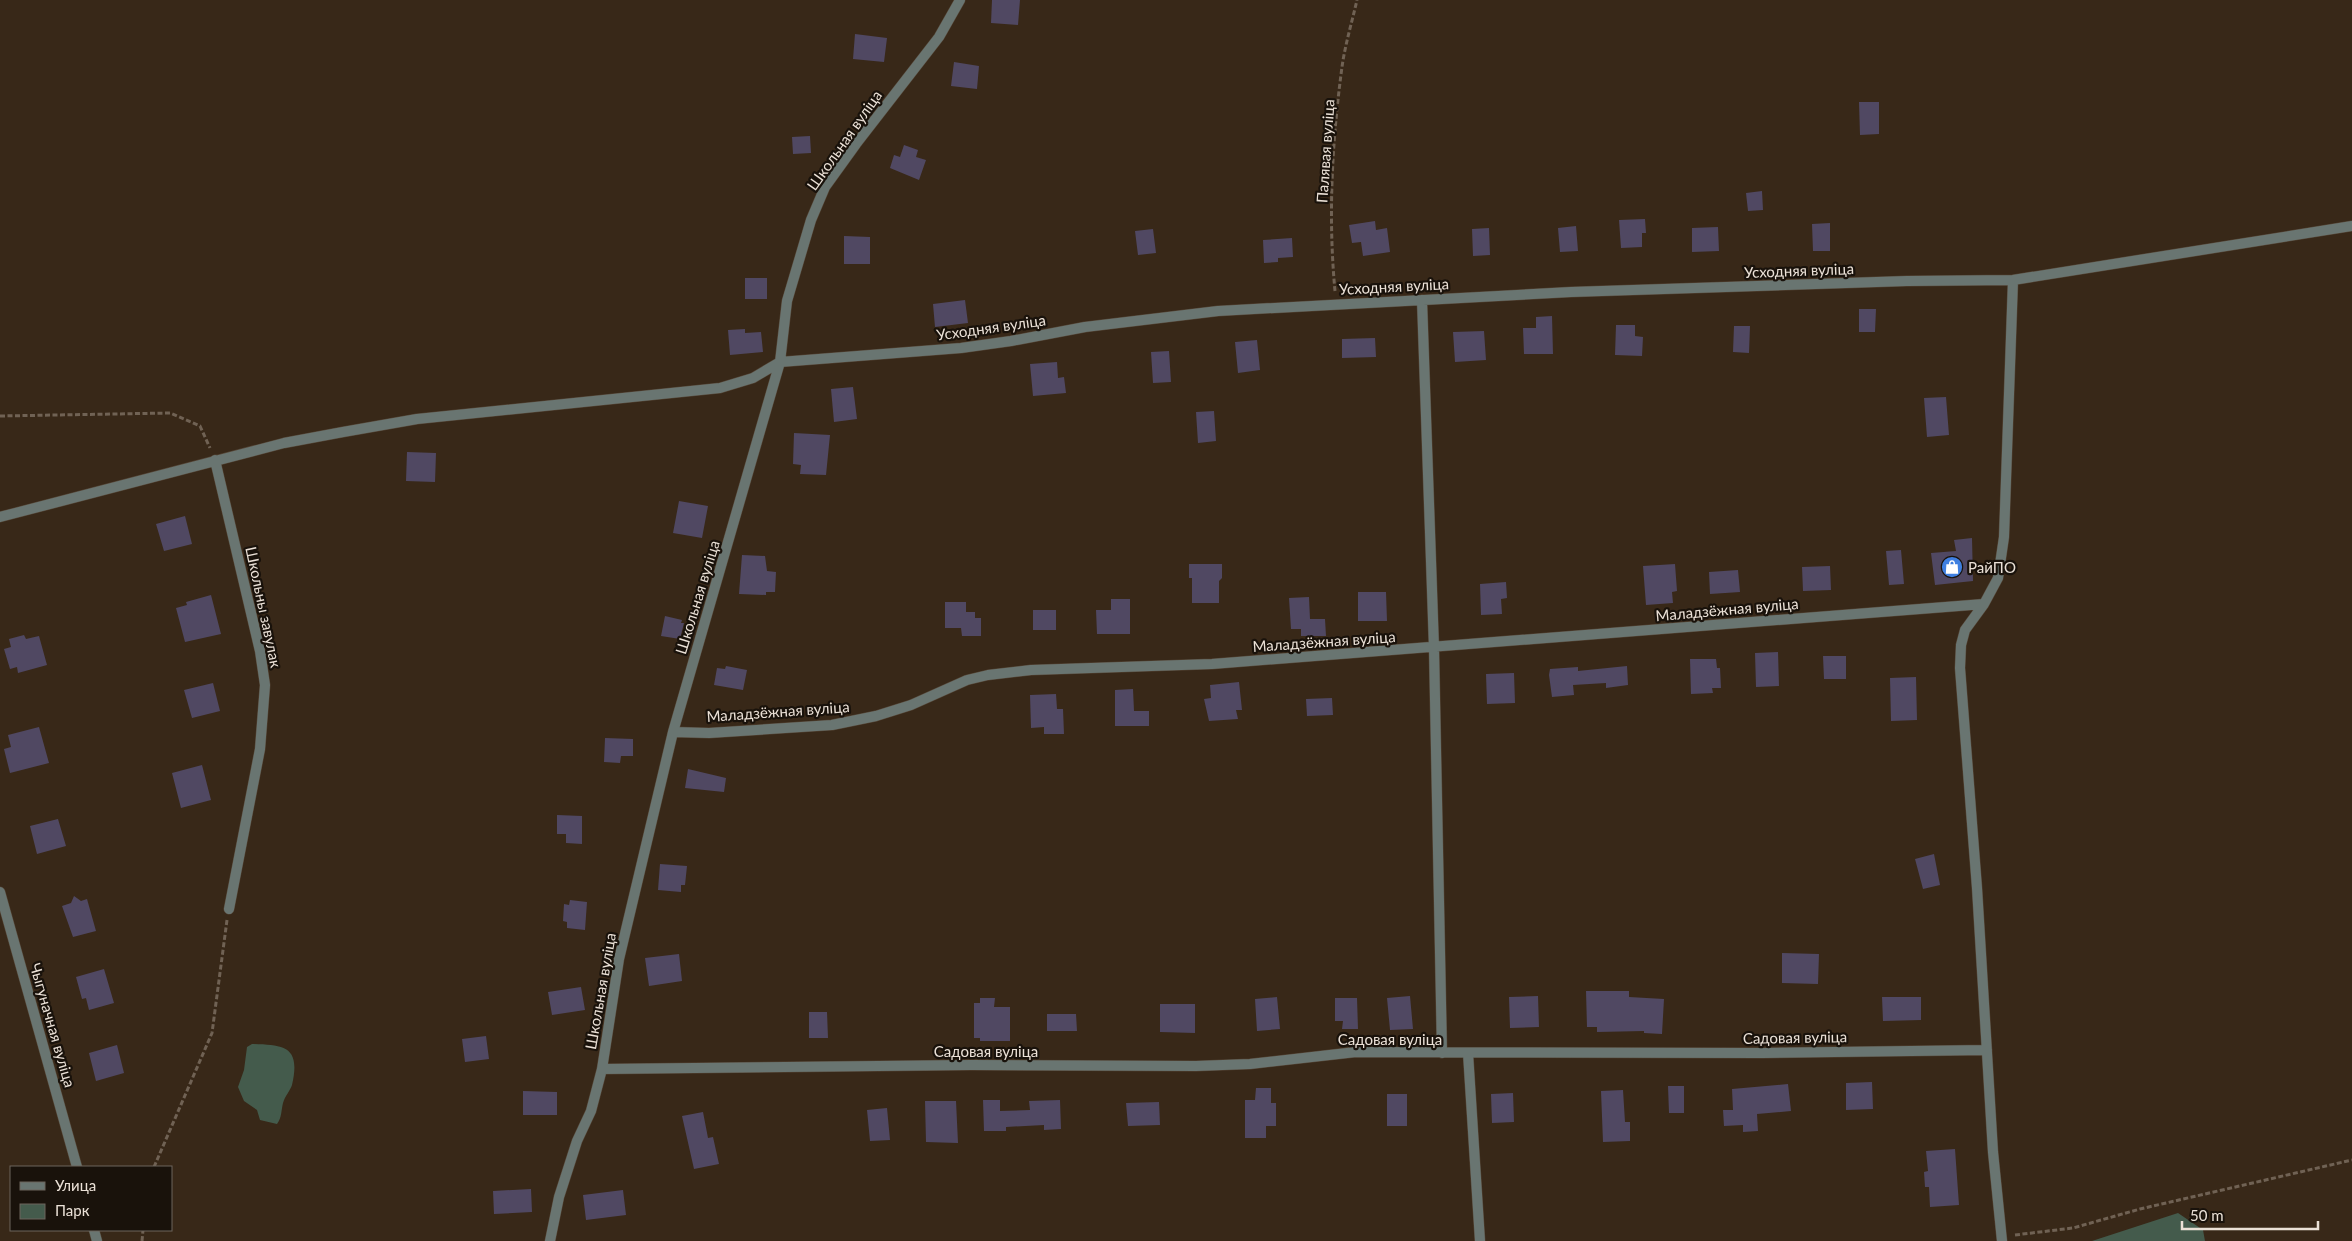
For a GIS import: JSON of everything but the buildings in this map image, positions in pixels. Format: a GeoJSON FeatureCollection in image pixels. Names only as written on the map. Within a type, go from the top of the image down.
{"type":"FeatureCollection","features":[{"type":"Feature","properties":{"kind":"street","name":"Школьная вуліца"},"geometry":{"type":"LineString","coordinates":[[550,1241],[559,1197],[577,1141],[591,1110],[602,1069],[619,959],[673,732],[780,362],[787,301],[811,220],[825,187],[856,144],[940,37],[960,0]]}},
{"type":"Feature","properties":{"kind":"street","name":"Усходняя вуліца"},"geometry":{"type":"LineString","coordinates":[[780,362],[961,348],[1011,342],[1084,327],[1218,311],[1581,292],[1907,281],[2013,280],[2352,226]]}},
{"type":"Feature","properties":{"kind":"street"},"geometry":{"type":"LineString","coordinates":[[2002,1239],[1993,1152],[1960,668],[1961,645],[1965,630],[1984,604],[1998,578],[2004,537],[2013,280]]}},
{"type":"Feature","properties":{"kind":"street"},"geometry":{"type":"LineString","coordinates":[[1422,300],[1434,648],[1442,1053]]}},
{"type":"Feature","properties":{"kind":"street"},"geometry":{"type":"LineString","coordinates":[[0,518],[284,443],[418,419],[720,388],[753,378],[780,362]]}},
{"type":"Feature","properties":{"kind":"street","name":"Школьны завулак"},"geometry":{"type":"LineString","coordinates":[[215,460],[260,651],[265,685],[260,749],[229,910]]}},
{"type":"Feature","properties":{"kind":"street","name":"Маладзёжная вуліца"},"geometry":{"type":"LineString","coordinates":[[673,732],[736,732],[841,724],[911,705],[967,680],[988,675],[1031,670],[1212,664],[1984,604]]}},
{"type":"Feature","properties":{"kind":"street","name":"Чыгуначная вуліца"},"geometry":{"type":"LineString","coordinates":[[0,892],[77,1166]]}},
{"type":"Feature","properties":{"kind":"street","name":"Садовая вуліца"},"geometry":{"type":"LineString","coordinates":[[602,1069],[971,1065],[1178,1066],[1250,1064],[1356,1052],[1987,1050]]}},
{"type":"Feature","properties":{"kind":"street"},"geometry":{"type":"LineString","coordinates":[[1468,1053],[1480,1241]]}},
{"type":"Feature","properties":{"kind":"path","name":"Палявая вуліца"},"geometry":{"type":"LineString","coordinates":[[1336,304],[1331,251],[1334,146],[1343,65],[1357,0]]}},
{"type":"Feature","properties":{"kind":"path"},"geometry":{"type":"LineString","coordinates":[[0,416],[170,413],[200,426],[215,460]]}},
{"type":"Feature","properties":{"kind":"path"},"geometry":{"type":"LineString","coordinates":[[154,1166],[212,1033],[229,910]]}},
{"type":"Feature","properties":{"kind":"path"},"geometry":{"type":"LineString","coordinates":[[2002,1239],[2073,1228],[2140,1209],[2352,1160]]}},
{"type":"Feature","properties":{"kind":"green space"},"geometry":{"type":"Polygon","coordinates":[[[252,1044],[281,1047],[292,1055],[294,1072],[292,1085],[284,1100],[281,1116],[277,1124],[260,1120],[257,1110],[244,1101],[238,1087],[244,1070],[247,1047],[252,1044]]]}},
{"type":"Feature","properties":{"kind":"green space"},"geometry":{"type":"Polygon","coordinates":[[[2178,1213],[2203,1230],[2205,1241],[2092,1241],[2178,1213]]]}},
{"type":"Feature","properties":{"kind":"place","name":"РайПО"},"geometry":{"type":"Point","coordinates":[1952,567]}}]}
